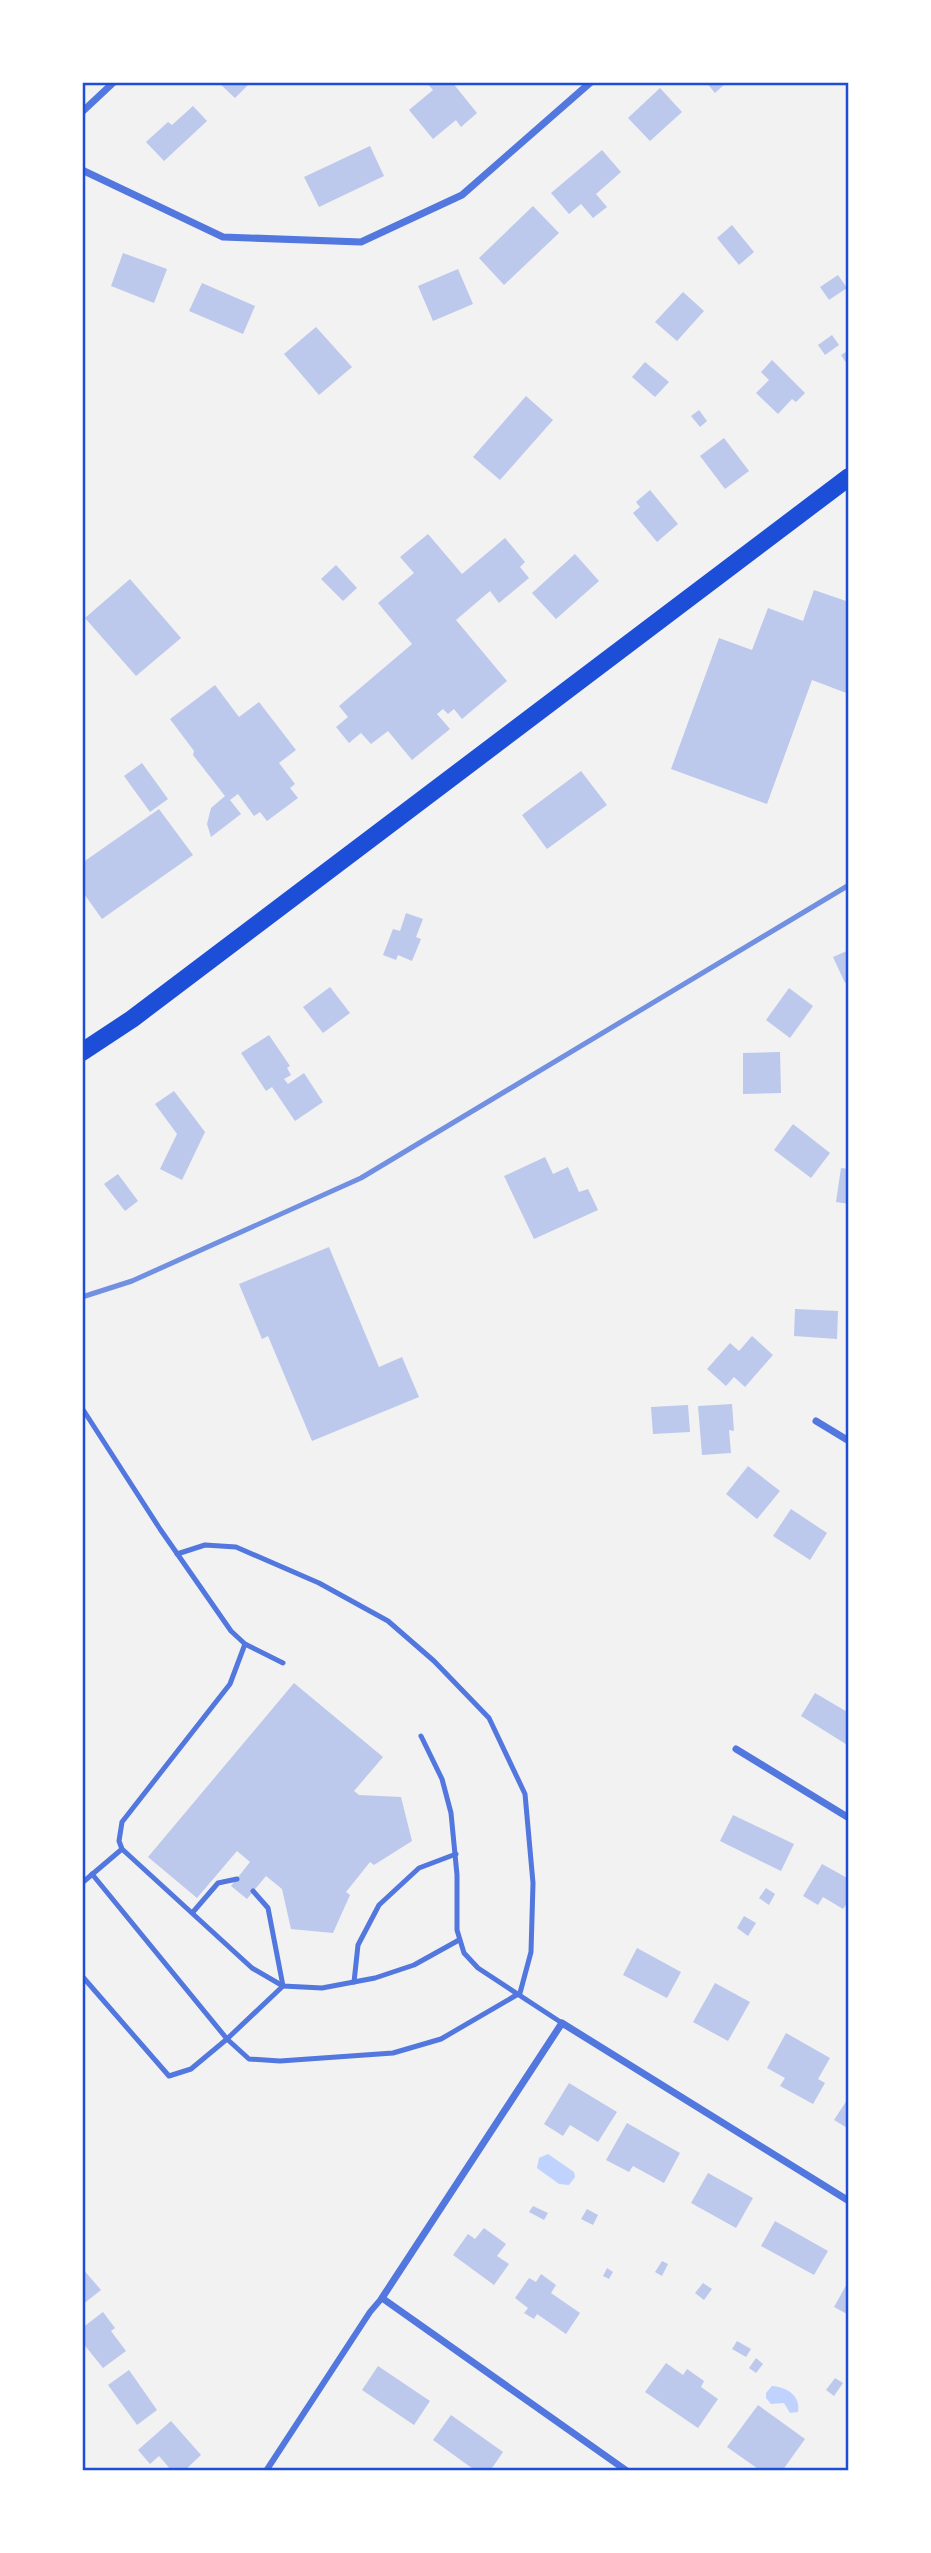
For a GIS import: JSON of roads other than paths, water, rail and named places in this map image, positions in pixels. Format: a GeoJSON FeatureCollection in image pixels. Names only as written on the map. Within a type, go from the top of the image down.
{"type":"FeatureCollection","features":[{"type":"Feature","properties":{"kind":"main road"},"geometry":{"type":"LineString","coordinates":[[82,1052],[143,1010],[849,477]]}},
{"type":"Feature","properties":{"kind":"street"},"geometry":{"type":"LineString","coordinates":[[82,112],[114,82]]}},
{"type":"Feature","properties":{"kind":"street"},"geometry":{"type":"LineString","coordinates":[[82,170],[223,237],[361,242],[463,195],[590,82]]}},
{"type":"Feature","properties":{"kind":"street"},"geometry":{"type":"LineString","coordinates":[[816,1421],[849,1441]]}},
{"type":"Feature","properties":{"kind":"street"},"geometry":{"type":"LineString","coordinates":[[736,1749],[849,1818]]}},
{"type":"Feature","properties":{"kind":"street"},"geometry":{"type":"LineString","coordinates":[[266,2471],[562,2023],[849,2201]]}},
{"type":"Feature","properties":{"kind":"street"},"geometry":{"type":"LineString","coordinates":[[382,2298],[627,2471]]}},
{"type":"Feature","properties":{"kind":"lane"},"geometry":{"type":"LineString","coordinates":[[82,1408],[177,1554],[231,1631],[245,1644],[283,1663]]}},
{"type":"Feature","properties":{"kind":"lane"},"geometry":{"type":"LineString","coordinates":[[92,1874],[227,2039],[249,2059],[280,2061],[393,2053],[441,2039],[520,1993],[531,1952],[533,1883],[525,1794],[489,1718],[434,1661],[388,1621],[319,1583],[236,1547],[205,1545],[177,1554]]}},
{"type":"Feature","properties":{"kind":"lane"},"geometry":{"type":"LineString","coordinates":[[245,1644],[230,1684],[122,1822],[119,1841],[122,1849],[251,1968],[283,1986],[322,1988],[408,1968],[459,1940]]}},
{"type":"Feature","properties":{"kind":"lane"},"geometry":{"type":"LineString","coordinates":[[421,1736],[437,1766],[446,1792],[456,1854],[459,1940],[464,1953],[478,1968],[562,2023]]}},
{"type":"Feature","properties":{"kind":"lane"},"geometry":{"type":"LineString","coordinates":[[82,1883],[122,1849]]}},
{"type":"Feature","properties":{"kind":"lane"},"geometry":{"type":"LineString","coordinates":[[354,1982],[358,1945],[379,1905],[419,1868],[456,1854]]}},
{"type":"Feature","properties":{"kind":"lane"},"geometry":{"type":"LineString","coordinates":[[192,1912],[218,1883],[237,1879]]}},
{"type":"Feature","properties":{"kind":"lane"},"geometry":{"type":"LineString","coordinates":[[253,1891],[268,1908],[283,1986]]}},
{"type":"Feature","properties":{"kind":"lane"},"geometry":{"type":"LineString","coordinates":[[82,1976],[169,2076],[191,2069],[283,1986]]}},
{"type":"Feature","properties":{"kind":"water"},"geometry":{"type":"Polygon","coordinates":[[[548,2154],[574,2172],[575,2177],[569,2185],[559,2184],[537,2168],[539,2158],[548,2154]]]}},
{"type":"Feature","properties":{"kind":"water"},"geometry":{"type":"Polygon","coordinates":[[[772,2386],[792,2393],[797,2401],[798,2412],[790,2413],[784,2403],[771,2404],[766,2393],[772,2386]]]}},
{"type":"Feature","properties":{"kind":"railway"},"geometry":{"type":"LineString","coordinates":[[82,1297],[132,1281],[361,1178],[849,885]]}}]}
